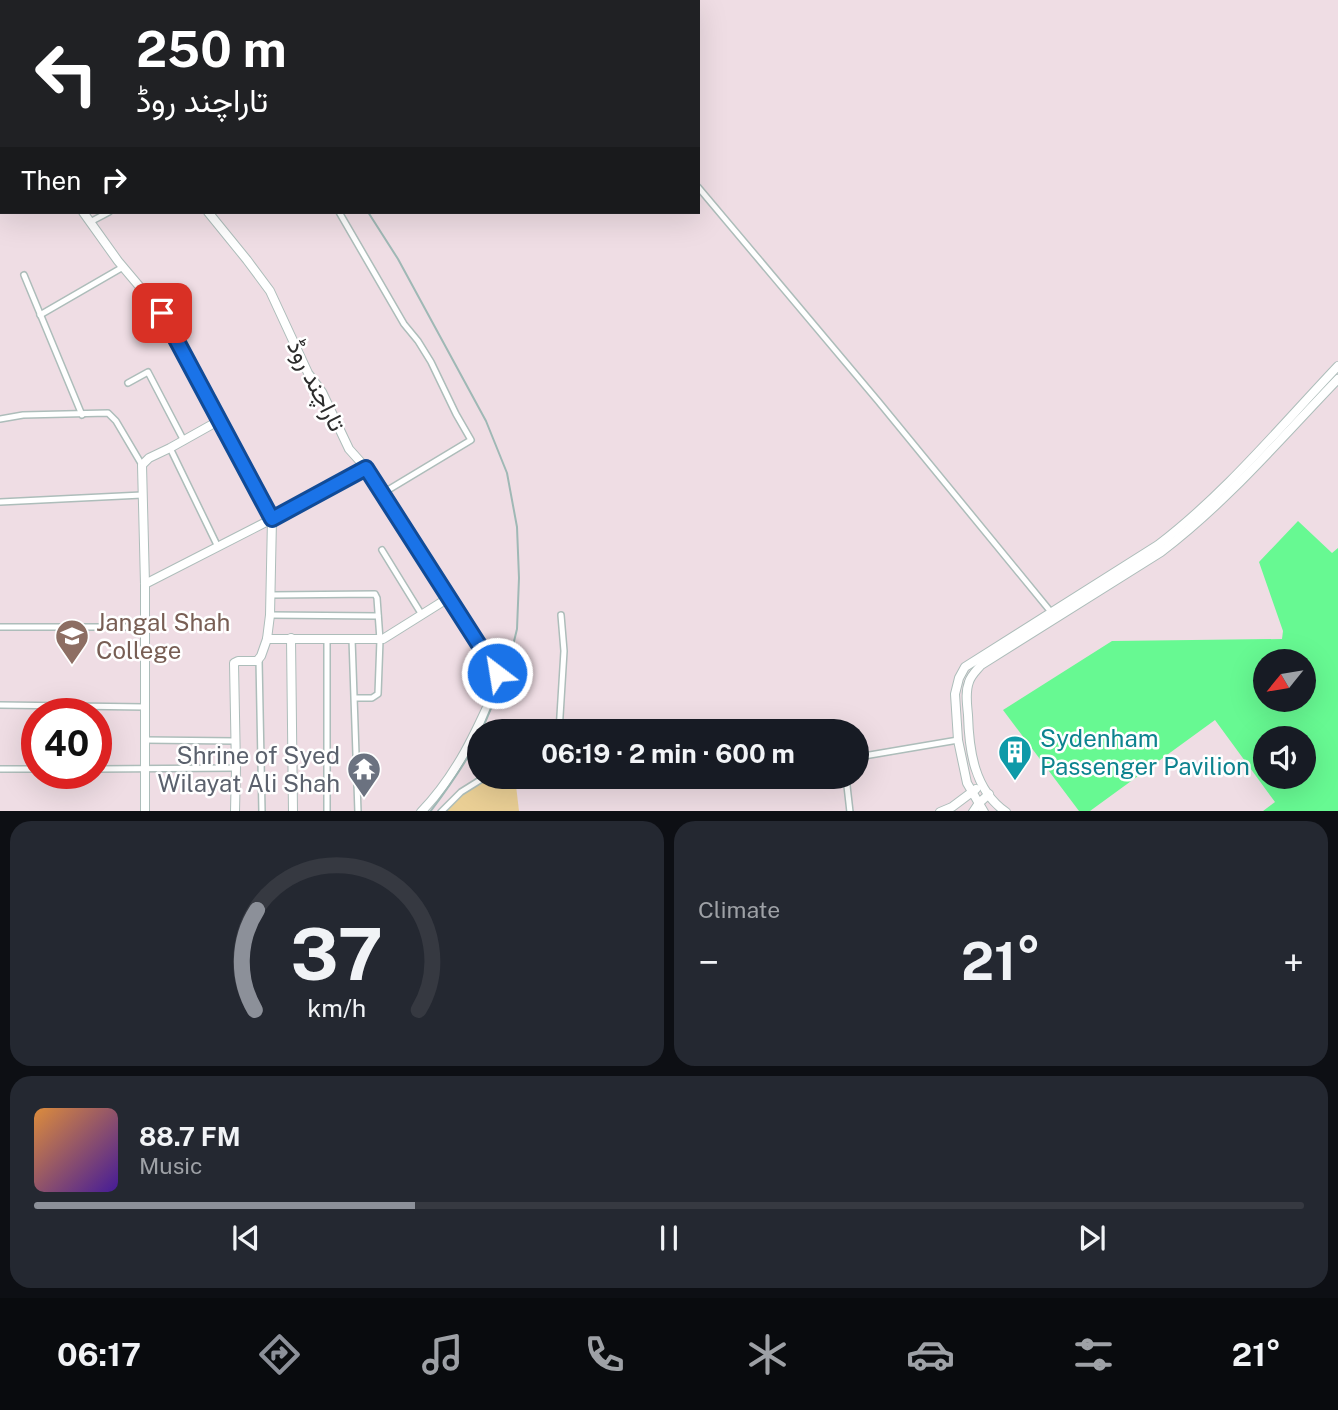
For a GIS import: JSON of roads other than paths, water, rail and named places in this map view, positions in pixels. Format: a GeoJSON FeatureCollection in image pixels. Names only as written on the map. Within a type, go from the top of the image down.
{"type":"FeatureCollection","features":[{"type":"Feature","properties":{"kind":"street"},"geometry":{"type":"LineString","coordinates":[[700,189],[1051,612]]}},
{"type":"Feature","properties":{"kind":"street"},"geometry":{"type":"LineString","coordinates":[[84,214],[123,267],[166,318],[272,519],[270,615],[267,639],[259,660],[262,811]]}},
{"type":"Feature","properties":{"kind":"street"},"geometry":{"type":"LineString","coordinates":[[90,222],[105,214]]}},
{"type":"Feature","properties":{"kind":"street","name":"تاراچند روڈ"},"geometry":{"type":"LineString","coordinates":[[210,214],[270,291],[308,373],[322,392],[349,449],[383,493],[495,668],[498,683],[472,740],[447,782],[421,811]]}},
{"type":"Feature","properties":{"kind":"street"},"geometry":{"type":"LineString","coordinates":[[340,214],[404,324],[431,362],[471,440],[383,493]]}},
{"type":"Feature","properties":{"kind":"street"},"geometry":{"type":"LineString","coordinates":[[40,315],[123,267]]}},
{"type":"Feature","properties":{"kind":"street"},"geometry":{"type":"LineString","coordinates":[[24,275],[82,415]]}},
{"type":"Feature","properties":{"kind":"street"},"geometry":{"type":"LineString","coordinates":[[984,811],[967,783],[958,740],[955,694],[965,667],[1158,545],[1185,524],[1338,366]]}},
{"type":"Feature","properties":{"kind":"street"},"geometry":{"type":"LineString","coordinates":[[128,383],[148,372],[184,441]]}},
{"type":"Feature","properties":{"kind":"street"},"geometry":{"type":"LineString","coordinates":[[1006,811],[995,803],[982,785],[969,745],[967,694],[969,681],[974,673],[981,665],[1179,539],[1217,505],[1338,379]]}},
{"type":"Feature","properties":{"kind":"street"},"geometry":{"type":"LineString","coordinates":[[0,419],[23,415],[108,414],[113,416],[142,465],[145,811]]}},
{"type":"Feature","properties":{"kind":"street"},"geometry":{"type":"LineString","coordinates":[[142,465],[149,458],[220,420]]}},
{"type":"Feature","properties":{"kind":"street"},"geometry":{"type":"LineString","coordinates":[[170,448],[218,547]]}},
{"type":"Feature","properties":{"kind":"street"},"geometry":{"type":"LineString","coordinates":[[145,584],[366,468]]}},
{"type":"Feature","properties":{"kind":"street"},"geometry":{"type":"LineString","coordinates":[[0,502],[142,495]]}},
{"type":"Feature","properties":{"kind":"street"},"geometry":{"type":"LineString","coordinates":[[382,550],[422,615]]}},
{"type":"Feature","properties":{"kind":"street"},"geometry":{"type":"LineString","coordinates":[[271,594],[373,593],[377,598],[380,640],[378,694],[372,698],[355,698]]}},
{"type":"Feature","properties":{"kind":"street"},"geometry":{"type":"LineString","coordinates":[[267,639],[380,640],[450,597]]}},
{"type":"Feature","properties":{"kind":"street"},"geometry":{"type":"LineString","coordinates":[[270,615],[378,616]]}},
{"type":"Feature","properties":{"kind":"street"},"geometry":{"type":"LineString","coordinates":[[560,719],[564,651],[561,615]]}},
{"type":"Feature","properties":{"kind":"street"},"geometry":{"type":"LineString","coordinates":[[0,626],[145,627]]}},
{"type":"Feature","properties":{"kind":"street"},"geometry":{"type":"LineString","coordinates":[[291,638],[293,811]]}},
{"type":"Feature","properties":{"kind":"street"},"geometry":{"type":"LineString","coordinates":[[327,639],[327,811]]}},
{"type":"Feature","properties":{"kind":"street"},"geometry":{"type":"LineString","coordinates":[[352,639],[358,811]]}},
{"type":"Feature","properties":{"kind":"street"},"geometry":{"type":"LineString","coordinates":[[235,811],[234,663],[259,660]]}},
{"type":"Feature","properties":{"kind":"street"},"geometry":{"type":"LineString","coordinates":[[0,705],[145,707]]}},
{"type":"Feature","properties":{"kind":"street"},"geometry":{"type":"LineString","coordinates":[[145,740],[235,741]]}},
{"type":"Feature","properties":{"kind":"street"},"geometry":{"type":"LineString","coordinates":[[869,755],[958,740]]}},
{"type":"Feature","properties":{"kind":"street"},"geometry":{"type":"LineString","coordinates":[[112,769],[236,768]]}},
{"type":"Feature","properties":{"kind":"street"},"geometry":{"type":"LineString","coordinates":[[0,769],[21,769]]}},
{"type":"Feature","properties":{"kind":"street"},"geometry":{"type":"LineString","coordinates":[[940,811],[952,807],[982,785]]}},
{"type":"Feature","properties":{"kind":"street"},"geometry":{"type":"LineString","coordinates":[[441,811],[467,788]]}},
{"type":"Feature","properties":{"kind":"street"},"geometry":{"type":"LineString","coordinates":[[847,789],[850,811]]}},
{"type":"Feature","properties":{"kind":"street"},"geometry":{"type":"LineString","coordinates":[[973,811],[989,794]]}},
{"type":"Feature","properties":{"kind":"railway"},"geometry":{"type":"LineString","coordinates":[[369,214],[398,259],[486,421],[507,473],[517,527],[517,629],[507,670],[486,719]]}},
{"type":"Feature","properties":{"kind":"railway"},"geometry":{"type":"LineString","coordinates":[[431,811],[467,758]]}},
{"type":"Feature","properties":{"kind":"place","name":"Jangal Shah College"},"geometry":{"type":"Point","coordinates":[72,666]}},
{"type":"Feature","properties":{"kind":"place","name":"Sydenham Passenger Pavilion"},"geometry":{"type":"Point","coordinates":[1015,782]}},
{"type":"Feature","properties":{"kind":"place","name":"Shrine of Syed Wilayat Ali Shah"},"geometry":{"type":"Point","coordinates":[364,799]}}]}
